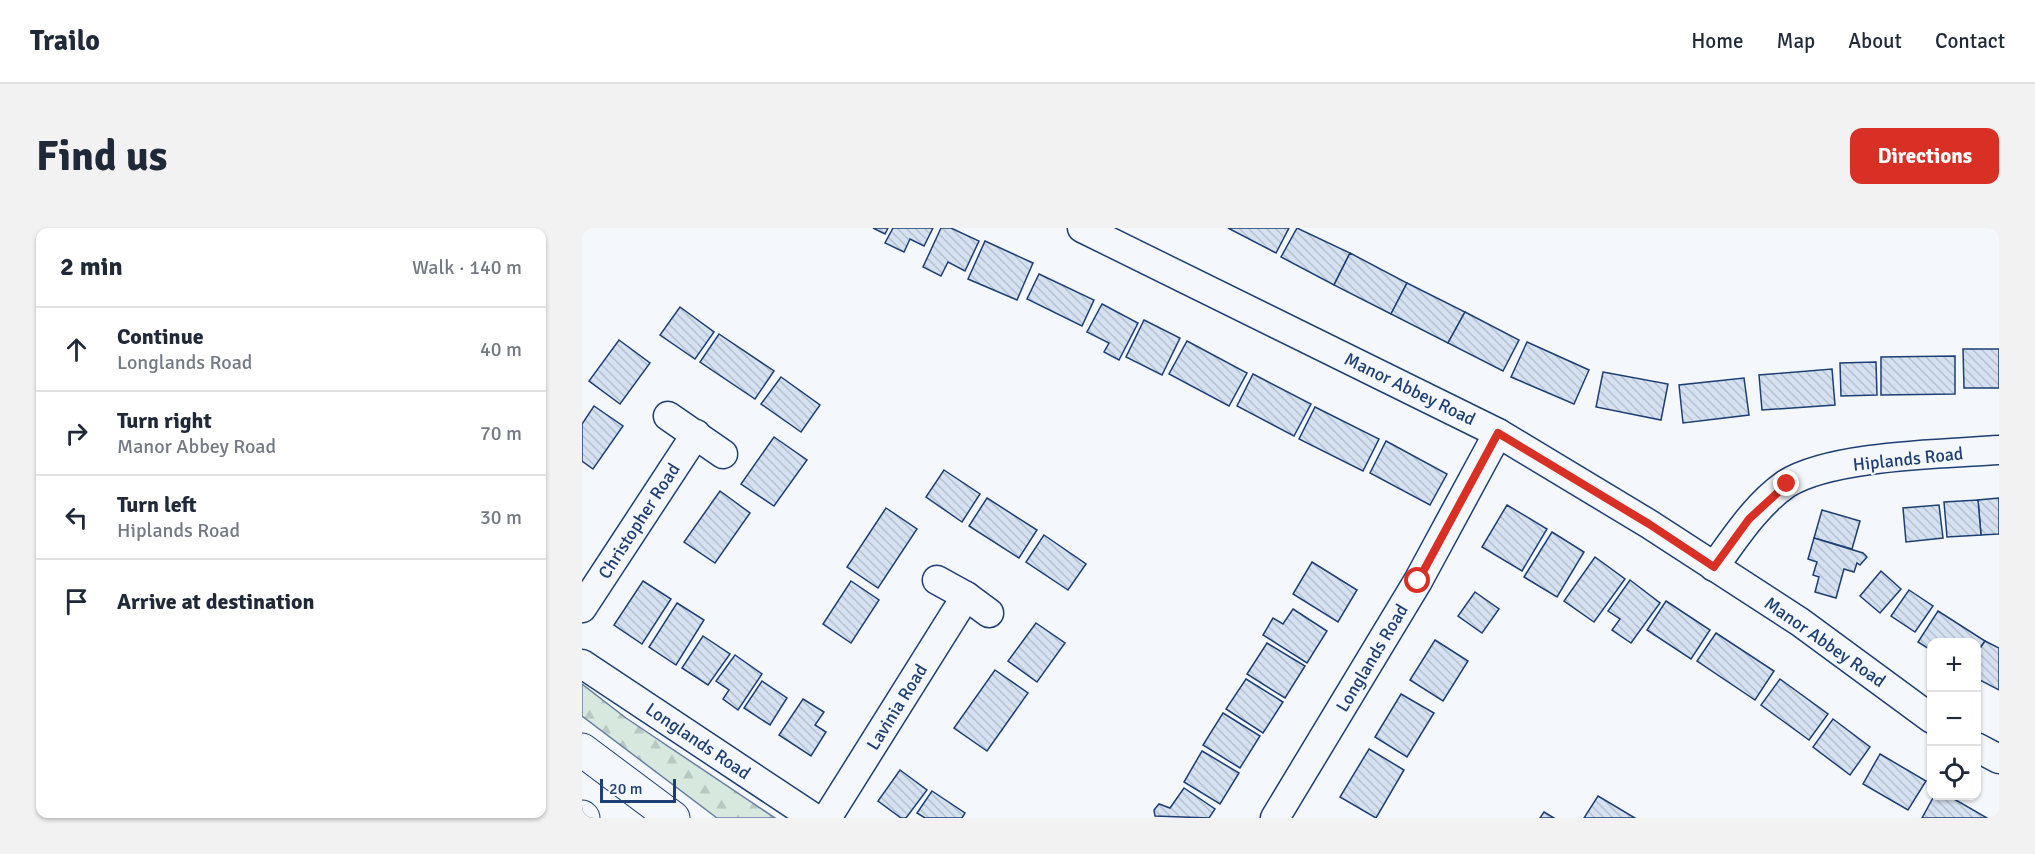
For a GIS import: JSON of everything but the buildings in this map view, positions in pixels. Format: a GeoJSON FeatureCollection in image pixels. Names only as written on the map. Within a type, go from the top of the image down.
{"type":"FeatureCollection","features":[{"type":"Feature","properties":{"kind":"highway"},"geometry":{"type":"LineString","coordinates":[[582,750],[673,818]]}},
{"type":"Feature","properties":{"kind":"street","name":"Manor Abbey Road"},"geometry":{"type":"LineString","coordinates":[[1082,228],[1498,433],[1649,524],[1800,622],[1927,715]]}},
{"type":"Feature","properties":{"kind":"street"},"geometry":{"type":"LineString","coordinates":[[668,416],[723,454]]}},
{"type":"Feature","properties":{"kind":"street","name":"Longlands Road"},"geometry":{"type":"LineString","coordinates":[[1275,818],[1418,581],[1498,433]]}},
{"type":"Feature","properties":{"kind":"street","name":"Christopher Road"},"geometry":{"type":"LineString","coordinates":[[582,608],[696,434]]}},
{"type":"Feature","properties":{"kind":"street","name":"Hiplands Road"},"geometry":{"type":"LineString","coordinates":[[1714,567],[1749,519],[1787,484],[1810,473],[1867,460],[1999,450]]}},
{"type":"Feature","properties":{"kind":"street"},"geometry":{"type":"LineString","coordinates":[[937,580],[966,596],[989,613]]}},
{"type":"Feature","properties":{"kind":"street","name":"Lavinia Road"},"geometry":{"type":"LineString","coordinates":[[827,818],[966,596]]}},
{"type":"Feature","properties":{"kind":"street","name":"Longlands Road"},"geometry":{"type":"LineString","coordinates":[[582,664],[814,818]]}},
{"type":"Feature","properties":{"kind":"street"},"geometry":{"type":"LineString","coordinates":[[1981,749],[1999,759]]}},
{"type":"Feature","properties":{"kind":"green space"},"geometry":{"type":"Polygon","coordinates":[[[582,684],[626,718],[775,818],[717,818],[582,716],[582,684]]]}},
{"type":"Feature","properties":{"kind":"route"},"geometry":{"type":"LineString","coordinates":[[1418,581],[1498,433],[1649,524],[1714,567],[1749,519],[1787,484]]}}]}
